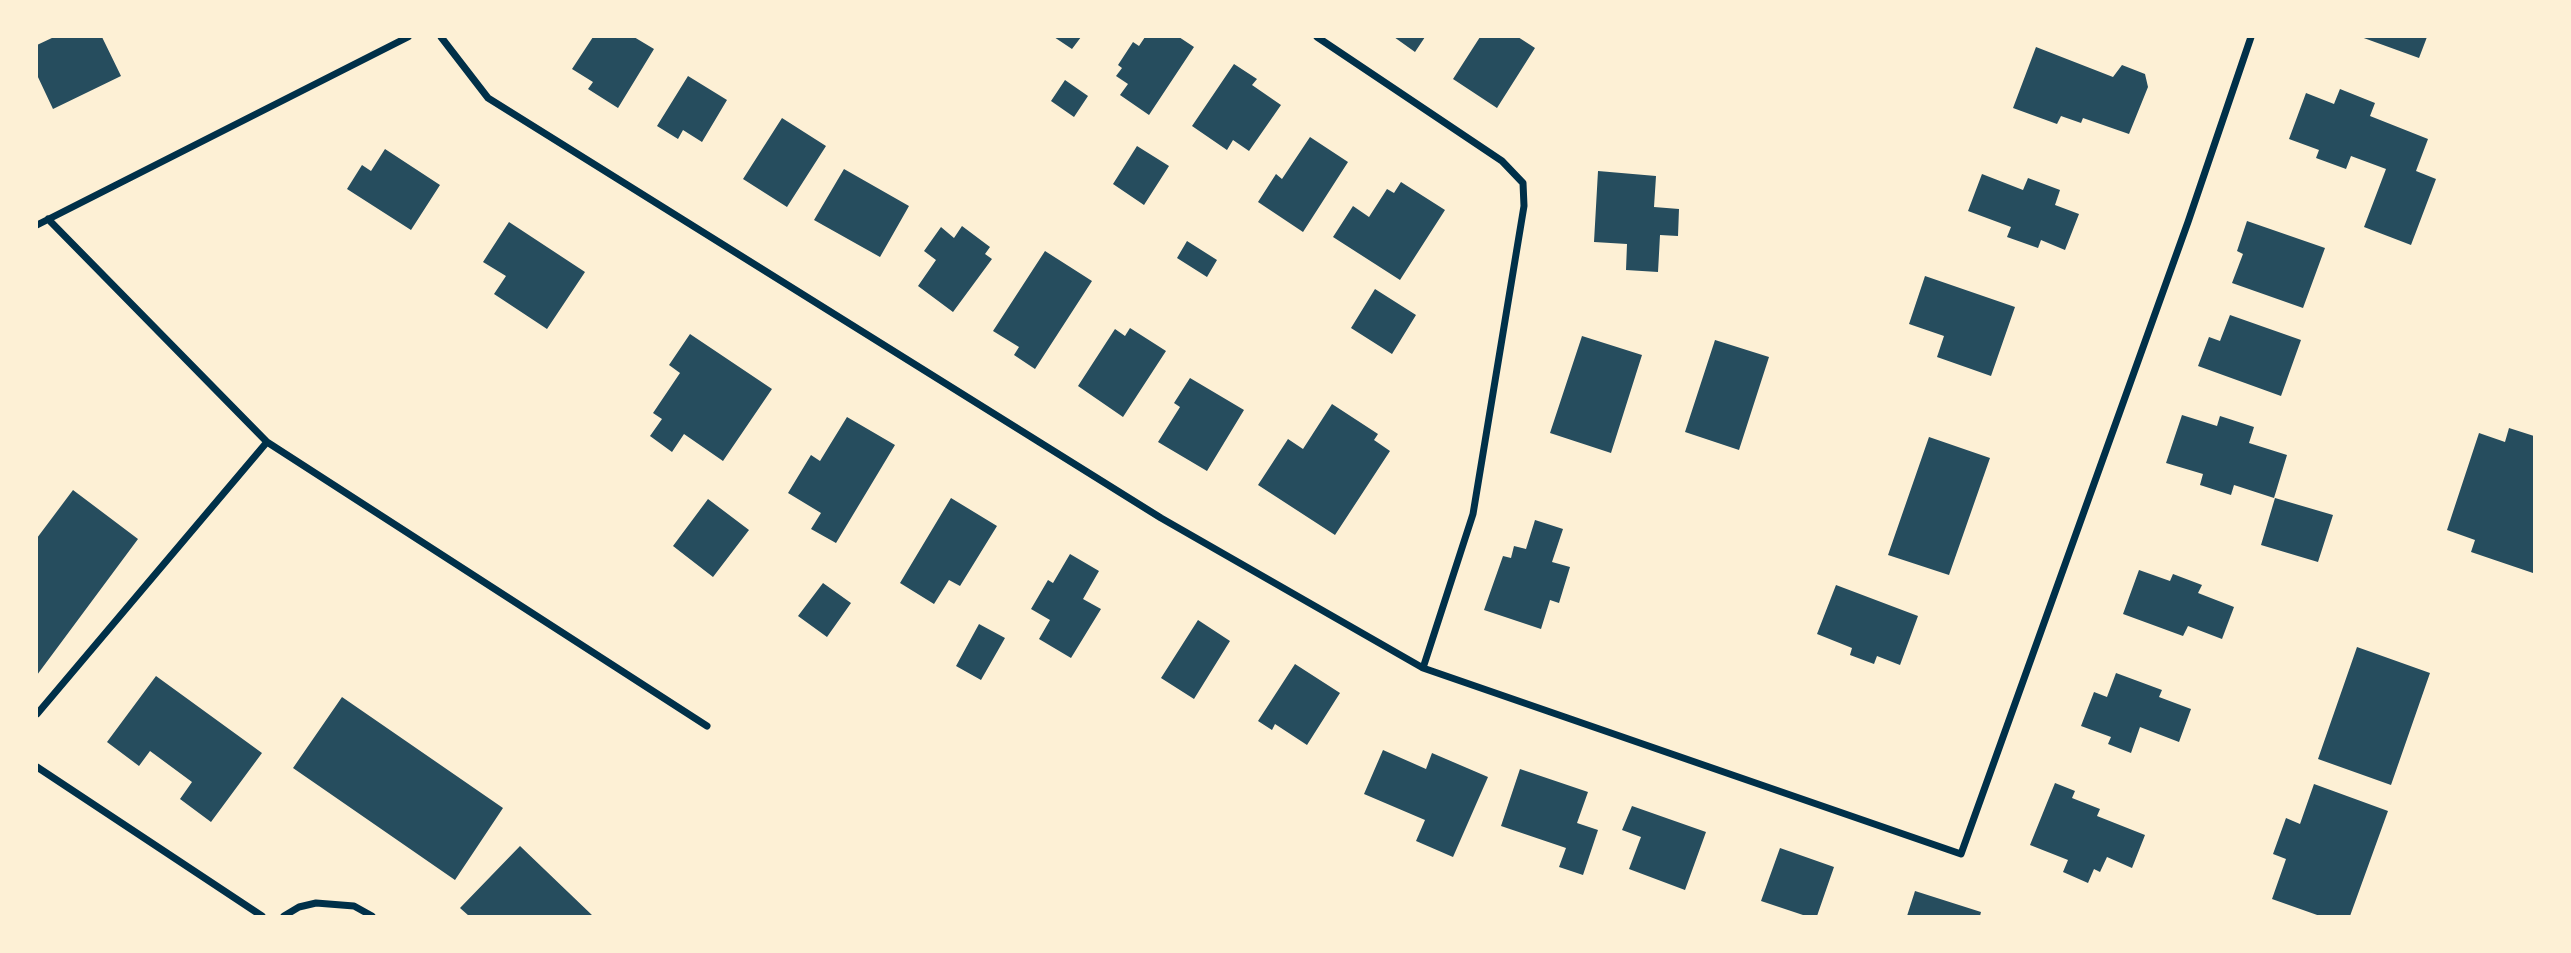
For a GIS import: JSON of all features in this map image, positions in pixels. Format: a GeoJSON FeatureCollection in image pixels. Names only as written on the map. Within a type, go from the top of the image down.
{"type":"FeatureCollection","features":[{"type":"Feature","properties":{"kind":"street"},"geometry":{"type":"LineString","coordinates":[[37,225],[408,37]]}},
{"type":"Feature","properties":{"kind":"street"},"geometry":{"type":"LineString","coordinates":[[441,37],[488,98],[1161,518],[1423,668],[1961,853],[2188,222],[2251,37]]}},
{"type":"Feature","properties":{"kind":"street"},"geometry":{"type":"LineString","coordinates":[[1317,37],[1502,161],[1522,183],[1524,206],[1473,514],[1423,668]]}},
{"type":"Feature","properties":{"kind":"street"},"geometry":{"type":"LineString","coordinates":[[48,219],[267,442],[707,726]]}},
{"type":"Feature","properties":{"kind":"street"},"geometry":{"type":"LineString","coordinates":[[37,714],[267,442]]}},
{"type":"Feature","properties":{"kind":"street"},"geometry":{"type":"LineString","coordinates":[[37,767],[262,916]]}},
{"type":"Feature","properties":{"kind":"street"},"geometry":{"type":"LineString","coordinates":[[284,916],[299,907],[316,903],[338,903],[354,906],[372,916]]}},
{"type":"Feature","properties":{"kind":"building"},"geometry":{"type":"Polygon","coordinates":[[[54,37],[102,37],[121,76],[53,109],[37,75],[37,45],[54,37]]]}},
{"type":"Feature","properties":{"kind":"building"},"geometry":{"type":"Polygon","coordinates":[[[593,37],[634,37],[654,49],[618,108],[588,89],[593,82],[572,69],[593,37]]]}},
{"type":"Feature","properties":{"kind":"building"},"geometry":{"type":"Polygon","coordinates":[[[1054,37],[1081,37],[1072,49],[1054,37]]]}},
{"type":"Feature","properties":{"kind":"building"},"geometry":{"type":"Polygon","coordinates":[[[1145,37],[1179,37],[1194,47],[1149,115],[1120,95],[1128,84],[1116,76],[1122,68],[1118,65],[1133,42],[1139,46],[1145,37]]]}},
{"type":"Feature","properties":{"kind":"building"},"geometry":{"type":"Polygon","coordinates":[[[1394,37],[1425,37],[1415,52],[1394,37]]]}},
{"type":"Feature","properties":{"kind":"building"},"geometry":{"type":"Polygon","coordinates":[[[1480,37],[1518,37],[1535,48],[1497,108],[1453,79],[1480,37]]]}},
{"type":"Feature","properties":{"kind":"building"},"geometry":{"type":"Polygon","coordinates":[[[2361,37],[2427,37],[2419,58],[2361,37]]]}},
{"type":"Feature","properties":{"kind":"building"},"geometry":{"type":"Polygon","coordinates":[[[2036,47],[2113,77],[2122,65],[2145,74],[2148,87],[2129,134],[2083,118],[2081,123],[2061,116],[2057,124],[2013,108],[2036,47]]]}},
{"type":"Feature","properties":{"kind":"building"},"geometry":{"type":"Polygon","coordinates":[[[1234,64],[1257,79],[1252,85],[1281,105],[1249,151],[1233,140],[1227,150],[1192,126],[1234,64]]]}},
{"type":"Feature","properties":{"kind":"building"},"geometry":{"type":"Polygon","coordinates":[[[688,76],[727,100],[702,142],[683,130],[678,139],[657,126],[688,76]]]}},
{"type":"Feature","properties":{"kind":"building"},"geometry":{"type":"Polygon","coordinates":[[[1065,80],[1088,96],[1074,117],[1051,101],[1065,80]]]}},
{"type":"Feature","properties":{"kind":"building"},"geometry":{"type":"Polygon","coordinates":[[[2340,89],[2375,103],[2370,116],[2428,139],[2416,171],[2436,179],[2411,245],[2364,227],[2386,169],[2351,156],[2346,169],[2316,158],[2319,150],[2289,139],[2306,93],[2334,104],[2340,89]]]}},
{"type":"Feature","properties":{"kind":"building"},"geometry":{"type":"Polygon","coordinates":[[[782,118],[826,146],[787,207],[743,179],[782,118]]]}},
{"type":"Feature","properties":{"kind":"building"},"geometry":{"type":"Polygon","coordinates":[[[1310,137],[1348,162],[1303,232],[1258,202],[1276,174],[1282,179],[1310,137]]]}},
{"type":"Feature","properties":{"kind":"building"},"geometry":{"type":"Polygon","coordinates":[[[1137,146],[1169,166],[1144,205],[1113,184],[1137,146]]]}},
{"type":"Feature","properties":{"kind":"building"},"geometry":{"type":"Polygon","coordinates":[[[385,149],[440,185],[411,230],[347,189],[362,165],[371,171],[385,149]]]}},
{"type":"Feature","properties":{"kind":"building"},"geometry":{"type":"Polygon","coordinates":[[[844,169],[909,206],[880,257],[814,220],[844,169]]]}},
{"type":"Feature","properties":{"kind":"building"},"geometry":{"type":"Polygon","coordinates":[[[1598,171],[1656,176],[1654,207],[1679,209],[1678,236],[1660,235],[1658,272],[1626,270],[1627,244],[1594,242],[1598,171]]]}},
{"type":"Feature","properties":{"kind":"building"},"geometry":{"type":"Polygon","coordinates":[[[1982,174],[2023,190],[2028,178],[2060,190],[2055,205],[2079,214],[2065,250],[2041,240],[2038,248],[2007,237],[2011,227],[1968,211],[1982,174]]]}},
{"type":"Feature","properties":{"kind":"building"},"geometry":{"type":"Polygon","coordinates":[[[1401,182],[1445,210],[1400,280],[1333,237],[1353,206],[1369,217],[1387,189],[1394,193],[1401,182]]]}},
{"type":"Feature","properties":{"kind":"building"},"geometry":{"type":"Polygon","coordinates":[[[2247,221],[2325,248],[2303,308],[2232,283],[2243,254],[2237,251],[2247,221]]]}},
{"type":"Feature","properties":{"kind":"building"},"geometry":{"type":"Polygon","coordinates":[[[509,222],[585,272],[547,329],[494,294],[506,276],[483,262],[509,222]]]}},
{"type":"Feature","properties":{"kind":"building"},"geometry":{"type":"Polygon","coordinates":[[[962,226],[990,247],[985,254],[992,259],[953,312],[918,286],[936,260],[924,251],[941,227],[954,238],[962,226]]]}},
{"type":"Feature","properties":{"kind":"building"},"geometry":{"type":"Polygon","coordinates":[[[1187,241],[1217,260],[1207,277],[1177,258],[1187,241]]]}},
{"type":"Feature","properties":{"kind":"building"},"geometry":{"type":"Polygon","coordinates":[[[1045,251],[1092,281],[1035,369],[1014,355],[1019,347],[993,331],[1045,251]]]}},
{"type":"Feature","properties":{"kind":"building"},"geometry":{"type":"Polygon","coordinates":[[[1925,276],[2015,307],[1991,376],[1937,357],[1944,336],[1909,324],[1925,276]]]}},
{"type":"Feature","properties":{"kind":"building"},"geometry":{"type":"Polygon","coordinates":[[[1375,289],[1416,315],[1392,354],[1351,328],[1375,289]]]}},
{"type":"Feature","properties":{"kind":"building"},"geometry":{"type":"Polygon","coordinates":[[[2230,315],[2301,340],[2281,396],[2198,366],[2209,337],[2220,341],[2230,315]]]}},
{"type":"Feature","properties":{"kind":"building"},"geometry":{"type":"Polygon","coordinates":[[[1130,328],[1166,351],[1123,417],[1078,386],[1115,329],[1125,336],[1130,328]]]}},
{"type":"Feature","properties":{"kind":"building"},"geometry":{"type":"Polygon","coordinates":[[[690,334],[772,389],[723,461],[684,434],[672,452],[650,436],[662,419],[653,413],[680,373],[669,365],[690,334]]]}},
{"type":"Feature","properties":{"kind":"building"},"geometry":{"type":"Polygon","coordinates":[[[1582,336],[1642,355],[1611,453],[1550,433],[1582,336]]]}},
{"type":"Feature","properties":{"kind":"building"},"geometry":{"type":"Polygon","coordinates":[[[1715,340],[1769,357],[1739,450],[1685,432],[1715,340]]]}},
{"type":"Feature","properties":{"kind":"building"},"geometry":{"type":"Polygon","coordinates":[[[1190,378],[1244,410],[1207,471],[1158,442],[1180,407],[1174,403],[1190,378]]]}},
{"type":"Feature","properties":{"kind":"building"},"geometry":{"type":"Polygon","coordinates":[[[1332,404],[1378,434],[1374,440],[1390,451],[1335,535],[1258,485],[1288,439],[1303,449],[1332,404]]]}},
{"type":"Feature","properties":{"kind":"building"},"geometry":{"type":"Polygon","coordinates":[[[2182,415],[2217,426],[2220,416],[2254,427],[2249,443],[2287,455],[2274,498],[2234,485],[2231,495],[2200,485],[2203,474],[2166,463],[2182,415]]]}},
{"type":"Feature","properties":{"kind":"building"},"geometry":{"type":"Polygon","coordinates":[[[847,417],[895,445],[836,543],[811,529],[821,513],[788,493],[811,455],[820,461],[847,417]]]}},
{"type":"Feature","properties":{"kind":"building"},"geometry":{"type":"Polygon","coordinates":[[[2509,428],[2534,436],[2533,573],[2471,552],[2475,540],[2447,530],[2479,433],[2505,442],[2509,428]]]}},
{"type":"Feature","properties":{"kind":"building"},"geometry":{"type":"Polygon","coordinates":[[[1929,437],[1990,458],[1949,575],[1888,555],[1929,437]]]}},
{"type":"Feature","properties":{"kind":"building"},"geometry":{"type":"Polygon","coordinates":[[[73,490],[138,539],[37,675],[37,538],[73,490]]]}},
{"type":"Feature","properties":{"kind":"building"},"geometry":{"type":"Polygon","coordinates":[[[951,498],[997,526],[960,586],[949,580],[934,604],[900,583],[951,498]]]}},
{"type":"Feature","properties":{"kind":"building"},"geometry":{"type":"Polygon","coordinates":[[[2275,498],[2333,515],[2318,562],[2261,545],[2275,498]]]}},
{"type":"Feature","properties":{"kind":"building"},"geometry":{"type":"Polygon","coordinates":[[[708,499],[749,530],[713,577],[673,546],[708,499]]]}},
{"type":"Feature","properties":{"kind":"building"},"geometry":{"type":"Polygon","coordinates":[[[1535,520],[1563,529],[1552,562],[1570,567],[1559,603],[1550,600],[1541,629],[1484,610],[1503,556],[1511,558],[1514,546],[1526,549],[1535,520]]]}},
{"type":"Feature","properties":{"kind":"building"},"geometry":{"type":"Polygon","coordinates":[[[1070,554],[1099,571],[1083,599],[1101,609],[1071,658],[1039,639],[1050,620],[1031,609],[1048,580],[1053,583],[1070,554]]]}},
{"type":"Feature","properties":{"kind":"building"},"geometry":{"type":"Polygon","coordinates":[[[2139,570],[2170,581],[2173,574],[2202,585],[2198,593],[2234,607],[2222,639],[2188,626],[2183,636],[2123,614],[2139,570]]]}},
{"type":"Feature","properties":{"kind":"building"},"geometry":{"type":"Polygon","coordinates":[[[823,583],[851,603],[827,637],[798,616],[823,583]]]}},
{"type":"Feature","properties":{"kind":"building"},"geometry":{"type":"Polygon","coordinates":[[[1836,585],[1918,616],[1900,665],[1877,656],[1874,664],[1850,655],[1852,648],[1817,634],[1836,585]]]}},
{"type":"Feature","properties":{"kind":"building"},"geometry":{"type":"Polygon","coordinates":[[[1198,620],[1230,641],[1194,699],[1161,678],[1198,620]]]}},
{"type":"Feature","properties":{"kind":"building"},"geometry":{"type":"Polygon","coordinates":[[[979,624],[1005,638],[981,680],[956,666],[979,624]]]}},
{"type":"Feature","properties":{"kind":"building"},"geometry":{"type":"Polygon","coordinates":[[[2357,647],[2430,673],[2391,785],[2318,759],[2357,647]]]}},
{"type":"Feature","properties":{"kind":"building"},"geometry":{"type":"Polygon","coordinates":[[[1295,664],[1340,693],[1307,745],[1275,724],[1272,730],[1258,721],[1295,664]]]}},
{"type":"Feature","properties":{"kind":"building"},"geometry":{"type":"Polygon","coordinates":[[[2116,673],[2162,690],[2159,697],[2191,709],[2179,742],[2140,727],[2131,753],[2108,744],[2111,737],[2081,726],[2094,692],[2107,697],[2116,673]]]}},
{"type":"Feature","properties":{"kind":"building"},"geometry":{"type":"Polygon","coordinates":[[[156,676],[262,753],[211,822],[180,799],[192,782],[150,751],[139,766],[107,742],[156,676]]]}},
{"type":"Feature","properties":{"kind":"building"},"geometry":{"type":"Polygon","coordinates":[[[342,697],[503,808],[455,880],[293,768],[342,697]]]}},
{"type":"Feature","properties":{"kind":"building"},"geometry":{"type":"Polygon","coordinates":[[[1383,750],[1426,769],[1432,753],[1488,777],[1453,857],[1416,841],[1425,820],[1364,794],[1383,750]]]}},
{"type":"Feature","properties":{"kind":"building"},"geometry":{"type":"Polygon","coordinates":[[[1520,769],[1588,792],[1577,823],[1598,830],[1583,875],[1559,867],[1566,848],[1501,826],[1520,769]]]}},
{"type":"Feature","properties":{"kind":"building"},"geometry":{"type":"Polygon","coordinates":[[[2055,783],[2075,791],[2072,798],[2100,809],[2097,816],[2145,835],[2132,868],[2107,857],[2100,872],[2094,869],[2088,883],[2063,872],[2068,860],[2030,845],[2055,783]]]}},
{"type":"Feature","properties":{"kind":"building"},"geometry":{"type":"Polygon","coordinates":[[[2314,784],[2388,811],[2350,916],[2320,916],[2272,899],[2286,859],[2273,854],[2286,818],[2300,824],[2314,784]]]}},
{"type":"Feature","properties":{"kind":"building"},"geometry":{"type":"Polygon","coordinates":[[[1632,806],[1706,832],[1685,890],[1629,869],[1641,837],[1622,830],[1632,806]]]}},
{"type":"Feature","properties":{"kind":"building"},"geometry":{"type":"Polygon","coordinates":[[[520,846],[593,916],[469,916],[460,908],[520,846]]]}},
{"type":"Feature","properties":{"kind":"building"},"geometry":{"type":"Polygon","coordinates":[[[1780,848],[1834,867],[1817,916],[1806,916],[1761,901],[1780,848]]]}},
{"type":"Feature","properties":{"kind":"building"},"geometry":{"type":"Polygon","coordinates":[[[1915,891],[1981,912],[1980,916],[1907,916],[1915,891]]]}}]}
